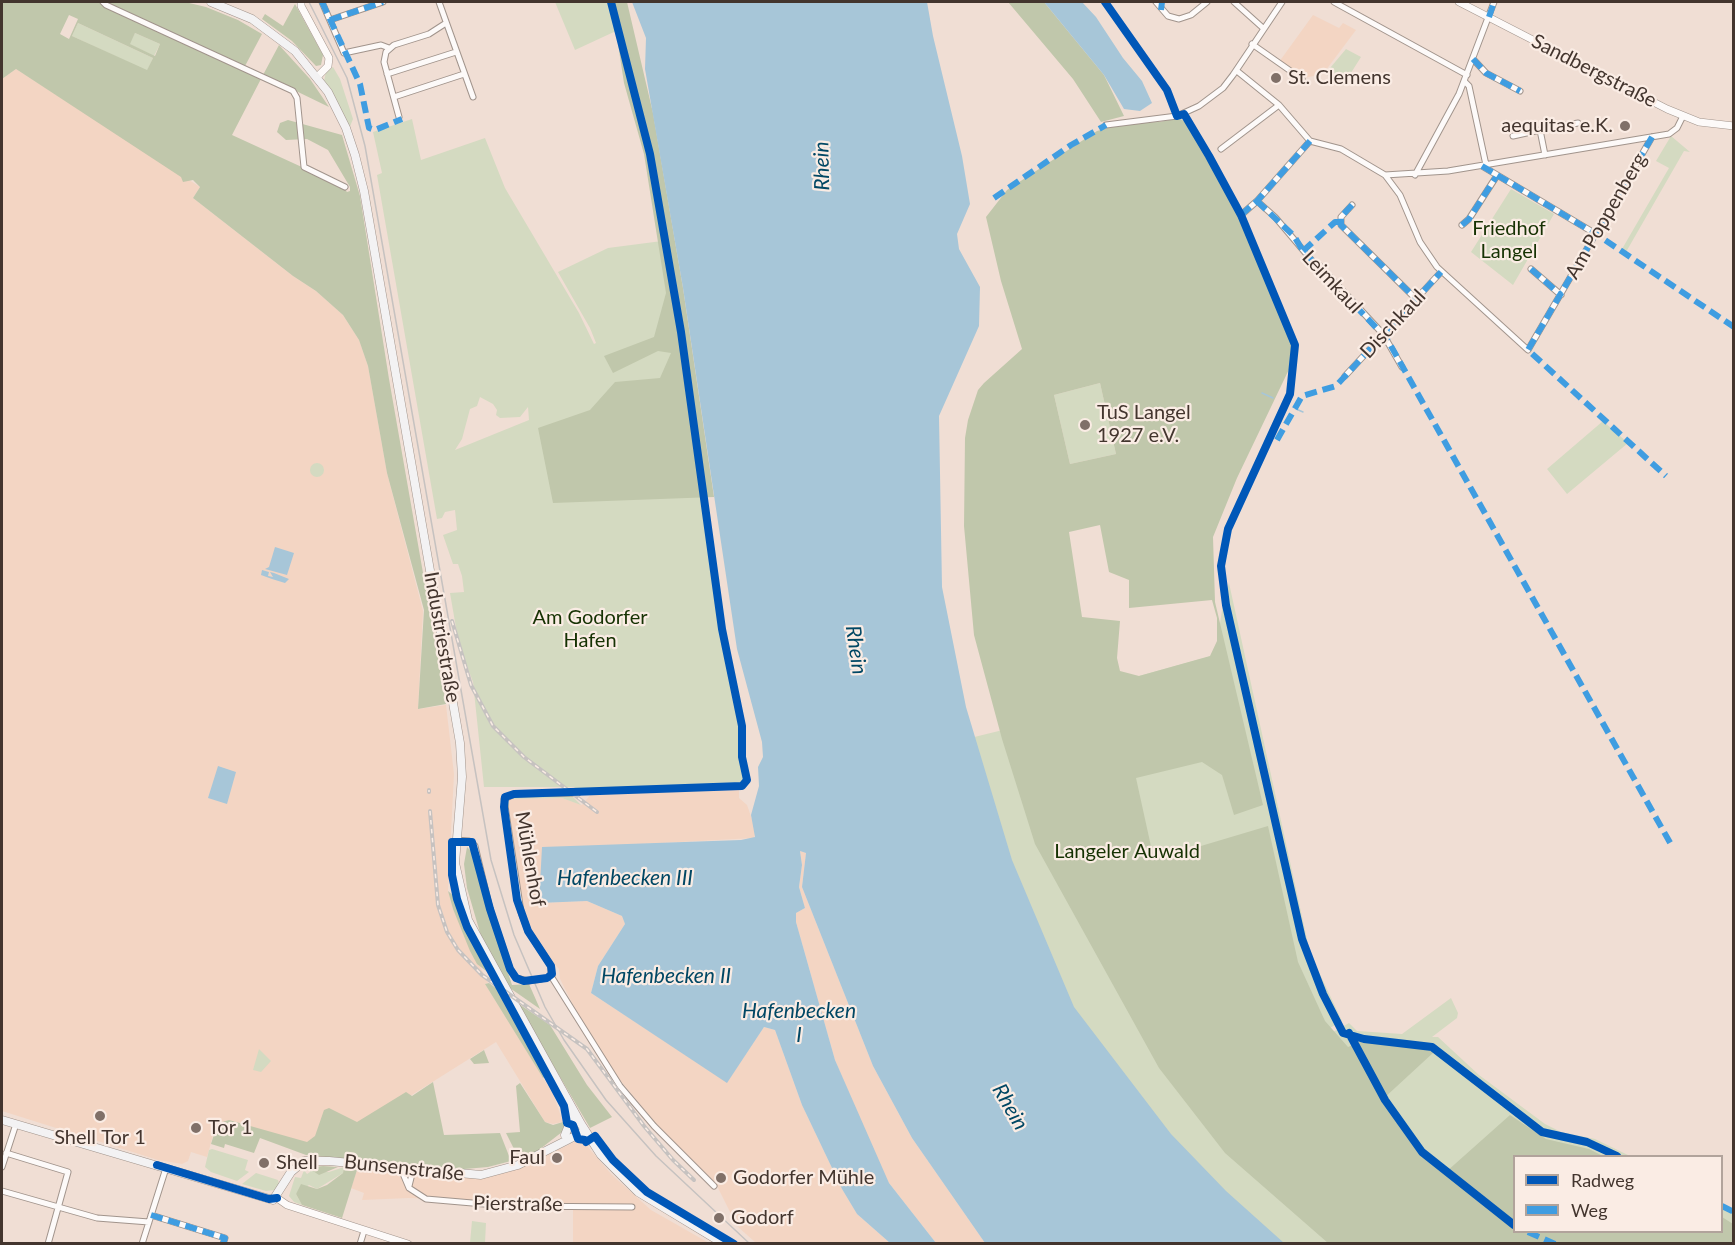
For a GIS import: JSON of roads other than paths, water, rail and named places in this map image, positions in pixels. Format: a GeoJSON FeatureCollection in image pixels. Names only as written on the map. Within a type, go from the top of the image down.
{"type":"FeatureCollection","features":[{"type":"Feature","properties":{"kind":"main road","name":"Industriestraße"},"geometry":{"type":"LineString","coordinates":[[212,2],[269,29],[295,51],[318,76],[346,128],[364,191],[460,743],[462,777],[456,840],[457,879],[468,920],[583,1128],[615,1171],[638,1192],[724,1244]]}},
{"type":"Feature","properties":{"kind":"main road"},"geometry":{"type":"LineString","coordinates":[[562,1091],[571,1117],[565,1135]]}},
{"type":"Feature","properties":{"kind":"main road"},"geometry":{"type":"LineString","coordinates":[[2,1120],[269,1199],[277,1198]]}},
{"type":"Feature","properties":{"kind":"main road","name":"Bunsenstraße"},"geometry":{"type":"LineString","coordinates":[[546,1151],[565,1135],[583,1128]]}},
{"type":"Feature","properties":{"kind":"main road","name":"Bunsenstraße"},"geometry":{"type":"LineString","coordinates":[[277,1198],[291,1172],[304,1161],[329,1161],[481,1175],[518,1165],[583,1128]]}},
{"type":"Feature","properties":{"kind":"street"},"geometry":{"type":"LineString","coordinates":[[103,2],[105,5],[293,91],[297,98],[304,167],[345,187]]}},
{"type":"Feature","properties":{"kind":"street"},"geometry":{"type":"LineString","coordinates":[[301,2],[329,58],[328,66],[318,76]]}},
{"type":"Feature","properties":{"kind":"street"},"geometry":{"type":"LineString","coordinates":[[322,2],[343,51],[348,54],[377,46],[389,48],[429,34],[446,23]]}},
{"type":"Feature","properties":{"kind":"street"},"geometry":{"type":"LineString","coordinates":[[330,20],[384,2]]}},
{"type":"Feature","properties":{"kind":"street"},"geometry":{"type":"LineString","coordinates":[[439,2],[473,97]]}},
{"type":"Feature","properties":{"kind":"street"},"geometry":{"type":"LineString","coordinates":[[1156,2],[1162,11],[1175,19],[1191,15],[1207,2]]}},
{"type":"Feature","properties":{"kind":"street"},"geometry":{"type":"LineString","coordinates":[[1234,2],[1263,28]]}},
{"type":"Feature","properties":{"kind":"street"},"geometry":{"type":"LineString","coordinates":[[1106,125],[1184,114],[1223,88],[1237,71],[1252,44],[1282,2]]}},
{"type":"Feature","properties":{"kind":"street"},"geometry":{"type":"LineString","coordinates":[[1334,2],[1466,78],[1484,166],[1496,177],[1596,234]]}},
{"type":"Feature","properties":{"kind":"street","name":"Sandbergstraße"},"geometry":{"type":"LineString","coordinates":[[1459,2],[1683,116],[1710,124],[1734,126]]}},
{"type":"Feature","properties":{"kind":"street"},"geometry":{"type":"LineString","coordinates":[[1415,175],[1447,120],[1466,78],[1494,2]]}},
{"type":"Feature","properties":{"kind":"street"},"geometry":{"type":"LineString","coordinates":[[1252,44],[1302,79]]}},
{"type":"Feature","properties":{"kind":"street"},"geometry":{"type":"LineString","coordinates":[[389,48],[384,57],[399,117]]}},
{"type":"Feature","properties":{"kind":"street"},"geometry":{"type":"LineString","coordinates":[[387,74],[456,52]]}},
{"type":"Feature","properties":{"kind":"street"},"geometry":{"type":"LineString","coordinates":[[1473,59],[1486,73],[1520,91]]}},
{"type":"Feature","properties":{"kind":"street"},"geometry":{"type":"LineString","coordinates":[[1237,71],[1279,105],[1310,141],[1341,149],[1385,174],[1400,195],[1420,242],[1442,272]]}},
{"type":"Feature","properties":{"kind":"street"},"geometry":{"type":"LineString","coordinates":[[394,97],[464,74]]}},
{"type":"Feature","properties":{"kind":"street"},"geometry":{"type":"LineString","coordinates":[[1221,148],[1279,105]]}},
{"type":"Feature","properties":{"kind":"street"},"geometry":{"type":"LineString","coordinates":[[1385,174],[1415,175],[1484,166],[1674,132],[1683,116]]}},
{"type":"Feature","properties":{"kind":"street"},"geometry":{"type":"LineString","coordinates":[[1513,136],[1578,123]]}},
{"type":"Feature","properties":{"kind":"street"},"geometry":{"type":"LineString","coordinates":[[1540,130],[1545,155]]}},
{"type":"Feature","properties":{"kind":"street","name":"Am Poppenberg"},"geometry":{"type":"LineString","coordinates":[[1442,272],[1528,350],[1652,136]]}},
{"type":"Feature","properties":{"kind":"street"},"geometry":{"type":"LineString","coordinates":[[1241,215],[1257,201],[1310,141]]}},
{"type":"Feature","properties":{"kind":"street"},"geometry":{"type":"LineString","coordinates":[[1462,225],[1469,219],[1496,177]]}},
{"type":"Feature","properties":{"kind":"street","name":"Leimkaul"},"geometry":{"type":"LineString","coordinates":[[1257,201],[1282,224],[1309,257],[1383,334],[1402,367]]}},
{"type":"Feature","properties":{"kind":"street"},"geometry":{"type":"LineString","coordinates":[[1352,205],[1341,217],[1341,225],[1415,298]]}},
{"type":"Feature","properties":{"kind":"street","name":"Am Poppenberg"},"geometry":{"type":"LineString","coordinates":[[1531,269],[1561,295]]}},
{"type":"Feature","properties":{"kind":"street","name":"Dischkaul"},"geometry":{"type":"LineString","coordinates":[[1345,376],[1415,298],[1442,272]]}},
{"type":"Feature","properties":{"kind":"street","name":"Mühlenhof"},"geometry":{"type":"LineString","coordinates":[[578,793],[514,794],[504,799],[517,900],[528,931],[551,966],[551,975],[620,1086],[654,1126],[714,1186]]}},
{"type":"Feature","properties":{"kind":"street"},"geometry":{"type":"LineString","coordinates":[[456,840],[469,841],[475,846],[490,909],[510,969],[516,978],[528,981],[551,975]]}},
{"type":"Feature","properties":{"kind":"street"},"geometry":{"type":"LineString","coordinates":[[2,1167],[16,1124]]}},
{"type":"Feature","properties":{"kind":"street"},"geometry":{"type":"LineString","coordinates":[[6,1154],[68,1172],[48,1244]]}},
{"type":"Feature","properties":{"kind":"street"},"geometry":{"type":"LineString","coordinates":[[142,1244],[166,1167]]}},
{"type":"Feature","properties":{"kind":"street"},"geometry":{"type":"LineString","coordinates":[[401,1168],[409,1188]]}},
{"type":"Feature","properties":{"kind":"street"},"geometry":{"type":"LineString","coordinates":[[409,1188],[412,1170]]}},
{"type":"Feature","properties":{"kind":"street","name":"Pierstraße"},"geometry":{"type":"LineString","coordinates":[[409,1188],[426,1199],[481,1205],[632,1207]]}},
{"type":"Feature","properties":{"kind":"street"},"geometry":{"type":"LineString","coordinates":[[2,1191],[105,1220],[149,1222]]}},
{"type":"Feature","properties":{"kind":"street"},"geometry":{"type":"LineString","coordinates":[[277,1198],[287,1205],[408,1244]]}},
{"type":"Feature","properties":{"kind":"street"},"geometry":{"type":"LineString","coordinates":[[151,1215],[225,1238],[223,1244]]}},
{"type":"Feature","properties":{"kind":"street"},"geometry":{"type":"LineString","coordinates":[[360,1244],[364,1231]]}},
{"type":"Feature","properties":{"kind":"water"},"geometry":{"type":"Polygon","coordinates":[[[632,2],[927,2],[962,156],[970,204],[957,234],[959,249],[980,287],[979,326],[939,416],[942,587],[966,707],[1012,860],[1074,1007],[1171,1134],[1226,1191],[1284,1243],[985,1243],[912,1138],[873,1066],[802,887],[806,853],[800,851],[802,865],[799,887],[805,908],[796,913],[796,922],[835,1060],[889,1183],[936,1243],[890,1243],[857,1214],[842,1189],[802,1105],[775,1030],[764,1027],[727,1083],[591,993],[598,966],[625,924],[622,916],[587,901],[539,903],[542,847],[741,840],[755,837],[751,815],[759,786],[758,767],[763,757],[762,742],[737,649],[683,288],[645,69],[646,38],[632,2]]]}},
{"type":"Feature","properties":{"kind":"water"},"geometry":{"type":"Polygon","coordinates":[[[1044,2],[1082,2],[1096,17],[1123,58],[1142,81],[1152,103],[1140,111],[1124,109],[1104,75],[1044,2]]]}},
{"type":"Feature","properties":{"kind":"water"},"geometry":{"type":"Polygon","coordinates":[[[275,547],[294,553],[287,575],[265,569],[269,567],[275,547]]]}},
{"type":"Feature","properties":{"kind":"water"},"geometry":{"type":"Polygon","coordinates":[[[262,570],[269,572],[268,576],[273,577],[270,572],[289,579],[285,583],[272,579],[261,575],[262,570]]]}},
{"type":"Feature","properties":{"kind":"water"},"geometry":{"type":"Polygon","coordinates":[[[218,766],[236,772],[227,804],[208,798],[218,766]]]}},
{"type":"Feature","properties":{"kind":"waterway"},"geometry":{"type":"LineString","coordinates":[[1262,393],[1273,398]]}},
{"type":"Feature","properties":{"kind":"waterway"},"geometry":{"type":"LineString","coordinates":[[1296,409],[1303,412]]}},
{"type":"Feature","properties":{"kind":"tram line"},"geometry":{"type":"LineString","coordinates":[[309,2],[347,78],[365,146],[491,860],[514,935],[545,1007],[564,1040],[606,1100],[656,1156],[750,1244]]}},
{"type":"Feature","properties":{"kind":"railway"},"geometry":{"type":"LineString","coordinates":[[452,621],[471,685],[493,726],[524,757],[597,812]]}},
{"type":"Feature","properties":{"kind":"railway"},"geometry":{"type":"LineString","coordinates":[[430,811],[438,905],[447,932],[458,950],[482,975],[587,1049],[644,1126],[673,1160],[694,1180]]}},
{"type":"Feature","properties":{"kind":"place","name":"St. Clemens"},"geometry":{"type":"Point","coordinates":[1276,78]}},
{"type":"Feature","properties":{"kind":"place","name":"aequitas e.K."},"geometry":{"type":"Point","coordinates":[1625,126]}},
{"type":"Feature","properties":{"kind":"place","name":"TuS Langel 1927 e.V."},"geometry":{"type":"Point","coordinates":[1085,425]}},
{"type":"Feature","properties":{"kind":"place","name":"Shell Tor 1"},"geometry":{"type":"Point","coordinates":[100,1116]}},
{"type":"Feature","properties":{"kind":"place","name":"Tor 1"},"geometry":{"type":"Point","coordinates":[196,1128]}},
{"type":"Feature","properties":{"kind":"place","name":"Faul"},"geometry":{"type":"Point","coordinates":[557,1158]}},
{"type":"Feature","properties":{"kind":"place","name":"Shell"},"geometry":{"type":"Point","coordinates":[264,1163]}},
{"type":"Feature","properties":{"kind":"place","name":"Godorfer Mühle"},"geometry":{"type":"Point","coordinates":[721,1178]}},
{"type":"Feature","properties":{"kind":"place","name":"Godorf"},"geometry":{"type":"Point","coordinates":[719,1218]}},
{"type":"Feature","properties":{"kind":"water label","name":"Rhein"},"geometry":{"type":"Point","coordinates":[822,166]}},
{"type":"Feature","properties":{"kind":"water label","name":"Rhein"},"geometry":{"type":"Point","coordinates":[856,650]}},
{"type":"Feature","properties":{"kind":"water label","name":"Hafenbecken III"},"geometry":{"type":"Point","coordinates":[625,878]}},
{"type":"Feature","properties":{"kind":"water label","name":"Hafenbecken II"},"geometry":{"type":"Point","coordinates":[666,976]}},
{"type":"Feature","properties":{"kind":"water label","name":"Hafenbecken I"},"geometry":{"type":"Point","coordinates":[799,1023]}},
{"type":"Feature","properties":{"kind":"water label","name":"Rhein"},"geometry":{"type":"Point","coordinates":[1010,1107]}},
{"type":"Feature","properties":{"kind":"park label","name":"Friedhof Langel"},"geometry":{"type":"Point","coordinates":[1509,240]}},
{"type":"Feature","properties":{"kind":"park label","name":"Am Godorfer Hafen"},"geometry":{"type":"Point","coordinates":[590,630]}},
{"type":"Feature","properties":{"kind":"park label","name":"Langeler Auwald"},"geometry":{"type":"Point","coordinates":[1127,852]}}]}
